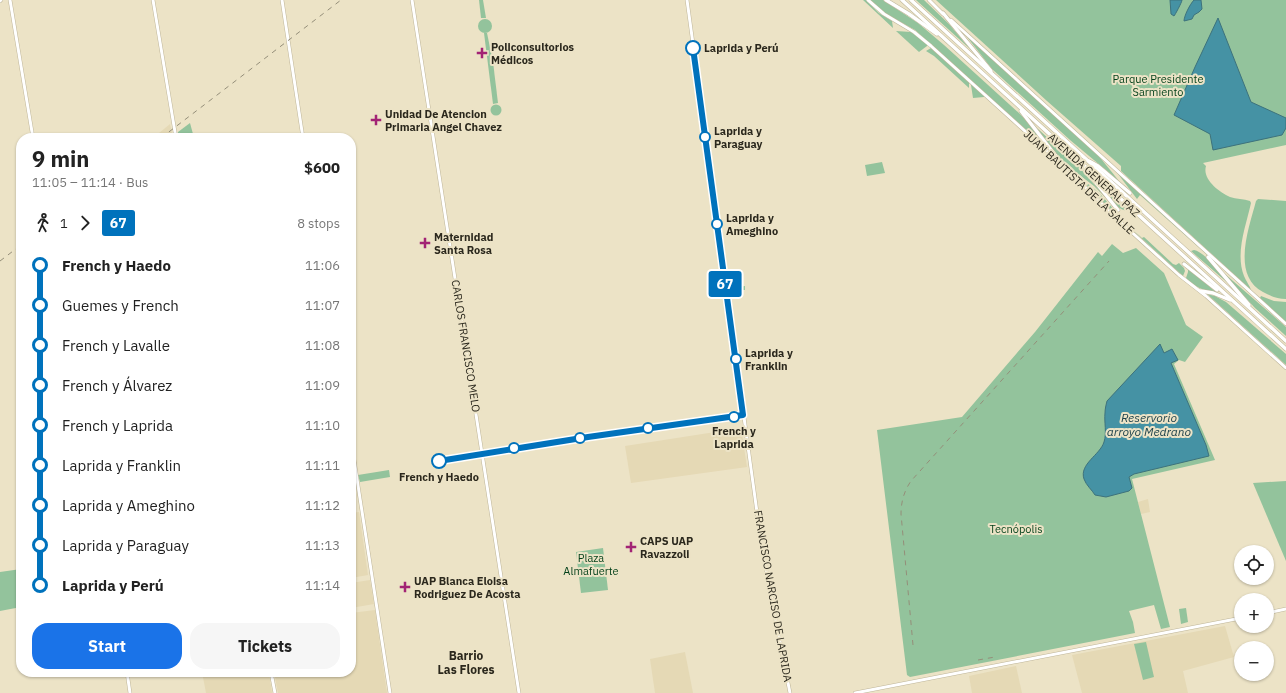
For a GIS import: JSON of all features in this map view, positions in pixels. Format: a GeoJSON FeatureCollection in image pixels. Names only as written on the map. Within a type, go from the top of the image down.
{"type":"FeatureCollection","features":[{"type":"Feature","properties":{"kind":"highway"},"geometry":{"type":"LineString","coordinates":[[886,0],[909,14],[950,44]]}},
{"type":"Feature","properties":{"kind":"highway","name":"AVENIDA GENERAL PAZ"},"geometry":{"type":"LineString","coordinates":[[902,0],[1286,349]]}},
{"type":"Feature","properties":{"kind":"highway","name":"AVENIDA GENERAL PAZ"},"geometry":{"type":"LineString","coordinates":[[911,0],[1286,341]]}},
{"type":"Feature","properties":{"kind":"highway"},"geometry":{"type":"LineString","coordinates":[[943,13],[988,66],[995,77]]}},
{"type":"Feature","properties":{"kind":"highway"},"geometry":{"type":"LineString","coordinates":[[1011,99],[1062,164]]}},
{"type":"Feature","properties":{"kind":"highway"},"geometry":{"type":"LineString","coordinates":[[1082,156],[1098,166],[1130,193]]}},
{"type":"Feature","properties":{"kind":"highway"},"geometry":{"type":"LineString","coordinates":[[1080,162],[1118,210]]}},
{"type":"Feature","properties":{"kind":"highway"},"geometry":{"type":"LineString","coordinates":[[1208,257],[1257,315]]}},
{"type":"Feature","properties":{"kind":"highway"},"geometry":{"type":"LineString","coordinates":[[1184,264],[1233,301]]}},
{"type":"Feature","properties":{"kind":"highway"},"geometry":{"type":"LineString","coordinates":[[1201,291],[1213,293],[1233,301]]}},
{"type":"Feature","properties":{"kind":"street"},"geometry":{"type":"LineString","coordinates":[[10,0],[32,133]]}},
{"type":"Feature","properties":{"kind":"street"},"geometry":{"type":"LineString","coordinates":[[153,0],[175,133]]}},
{"type":"Feature","properties":{"kind":"street"},"geometry":{"type":"LineString","coordinates":[[282,0],[302,133]]}},
{"type":"Feature","properties":{"kind":"street","name":"CARLOS FRANCISCO MELO"},"geometry":{"type":"LineString","coordinates":[[412,0],[519,693]]}},
{"type":"Feature","properties":{"kind":"street","name":"FRANCISCO NARCISO DE LAPRIDA"},"geometry":{"type":"LineString","coordinates":[[687,0],[762,549],[790,693]]}},
{"type":"Feature","properties":{"kind":"street","name":"JUAN BAUTISTA DE LA SALLE"},"geometry":{"type":"LineString","coordinates":[[868,0],[884,14],[918,34],[1062,164],[1120,221],[1179,275],[1201,291],[1286,368]]}},
{"type":"Feature","properties":{"kind":"street","name":"AVENIDA GENERAL PAZ"},"geometry":{"type":"LineString","coordinates":[[929,0],[1286,324]]}},
{"type":"Feature","properties":{"kind":"street"},"geometry":{"type":"LineString","coordinates":[[356,472],[390,693]]}},
{"type":"Feature","properties":{"kind":"street"},"geometry":{"type":"LineString","coordinates":[[1274,612],[1286,609]]}},
{"type":"Feature","properties":{"kind":"street"},"geometry":{"type":"LineString","coordinates":[[855,693],[1234,619]]}},
{"type":"Feature","properties":{"kind":"street"},"geometry":{"type":"LineString","coordinates":[[128,677],[130,693]]}},
{"type":"Feature","properties":{"kind":"street"},"geometry":{"type":"LineString","coordinates":[[272,677],[275,693]]}},
{"type":"Feature","properties":{"kind":"shaded area"},"geometry":{"type":"Polygon","coordinates":[[[170,124],[172,133],[159,133],[170,124]]]}},
{"type":"Feature","properties":{"kind":"shaded area"},"geometry":{"type":"Polygon","coordinates":[[[741,428],[747,467],[631,483],[625,446],[741,428]]]}},
{"type":"Feature","properties":{"kind":"shaded area"},"geometry":{"type":"Polygon","coordinates":[[[1148,499],[1150,512],[1141,514],[1138,502],[1148,499]]]}},
{"type":"Feature","properties":{"kind":"shaded area"},"geometry":{"type":"Polygon","coordinates":[[[356,512],[359,512],[368,575],[356,577],[356,512]]]}},
{"type":"Feature","properties":{"kind":"shaded area"},"geometry":{"type":"Polygon","coordinates":[[[370,580],[374,604],[356,607],[356,582],[370,580]]]}},
{"type":"Feature","properties":{"kind":"shaded area"},"geometry":{"type":"Polygon","coordinates":[[[375,610],[387,693],[278,693],[275,677],[356,677],[356,612],[375,610]]]}},
{"type":"Feature","properties":{"kind":"shaded area"},"geometry":{"type":"Polygon","coordinates":[[[1225,626],[1234,657],[1183,671],[1188,693],[1082,693],[1072,655],[1225,626]]]}},
{"type":"Feature","properties":{"kind":"shaded area"},"geometry":{"type":"Polygon","coordinates":[[[685,652],[693,693],[655,693],[650,659],[685,652]]]}},
{"type":"Feature","properties":{"kind":"shaded area"},"geometry":{"type":"Polygon","coordinates":[[[1016,666],[1022,693],[972,693],[969,676],[1016,666]]]}},
{"type":"Feature","properties":{"kind":"shaded area"},"geometry":{"type":"Polygon","coordinates":[[[203,677],[270,677],[272,693],[206,693],[203,677]]]}},
{"type":"Feature","properties":{"kind":"green space"},"geometry":{"type":"Polygon","coordinates":[[[479,0],[483,0],[486,18],[481,18],[479,0]]]}},
{"type":"Feature","properties":{"kind":"green space"},"geometry":{"type":"Polygon","coordinates":[[[863,0],[866,0],[879,13],[892,21],[893,28],[863,0]]]}},
{"type":"Feature","properties":{"kind":"green space"},"geometry":{"type":"Polygon","coordinates":[[[870,0],[883,0],[918,23],[1020,114],[1052,153],[915,30],[886,14],[870,0]]]}},
{"type":"Feature","properties":{"kind":"green space"},"geometry":{"type":"Polygon","coordinates":[[[916,0],[924,0],[949,24],[970,49],[916,0]]]}},
{"type":"Feature","properties":{"kind":"green space","name":"Parque Presidente Sarmiento"},"geometry":{"type":"Polygon","coordinates":[[[936,0],[1286,0],[1286,145],[1203,163],[1206,166],[1205,171],[1209,180],[1221,192],[1230,197],[1250,201],[1251,203],[1242,240],[1241,258],[1244,276],[1251,290],[1121,171],[1121,166],[936,0]]]}},
{"type":"Feature","properties":{"kind":"green space"},"geometry":{"type":"Polygon","coordinates":[[[485,19],[490,21],[492,26],[490,31],[485,33],[480,31],[478,26],[480,21],[485,19]]]}},
{"type":"Feature","properties":{"kind":"green space"},"geometry":{"type":"Polygon","coordinates":[[[896,31],[911,32],[927,44],[927,46],[919,52],[896,31]]]}},
{"type":"Feature","properties":{"kind":"green space"},"geometry":{"type":"Polygon","coordinates":[[[484,33],[487,33],[493,62],[498,103],[493,104],[484,33]]]}},
{"type":"Feature","properties":{"kind":"green space"},"geometry":{"type":"Polygon","coordinates":[[[964,33],[1098,155],[1119,181],[1070,140],[992,69],[964,33]]]}},
{"type":"Feature","properties":{"kind":"green space"},"geometry":{"type":"Polygon","coordinates":[[[931,48],[969,82],[969,88],[934,56],[926,51],[931,48]]]}},
{"type":"Feature","properties":{"kind":"green space"},"geometry":{"type":"Polygon","coordinates":[[[973,84],[985,96],[984,97],[973,98],[971,85],[973,84]]]}},
{"type":"Feature","properties":{"kind":"green space"},"geometry":{"type":"Polygon","coordinates":[[[496,104],[500,106],[502,110],[500,114],[496,116],[492,114],[490,110],[492,106],[496,104]]]}},
{"type":"Feature","properties":{"kind":"green space"},"geometry":{"type":"Polygon","coordinates":[[[190,123],[193,133],[178,132],[190,123]]]}},
{"type":"Feature","properties":{"kind":"green space"},"geometry":{"type":"Polygon","coordinates":[[[1037,128],[1078,166],[1109,201],[1094,186],[1061,161],[1037,128]]]}},
{"type":"Feature","properties":{"kind":"green space"},"geometry":{"type":"Polygon","coordinates":[[[882,162],[885,173],[867,176],[865,165],[882,162]]]}},
{"type":"Feature","properties":{"kind":"green space"},"geometry":{"type":"Polygon","coordinates":[[[1115,170],[1221,267],[1140,195],[1137,199],[1115,170]]]}},
{"type":"Feature","properties":{"kind":"green space"},"geometry":{"type":"Polygon","coordinates":[[[1088,184],[1102,196],[1122,221],[1087,186],[1088,184]]]}},
{"type":"Feature","properties":{"kind":"green space"},"geometry":{"type":"Polygon","coordinates":[[[1103,188],[1129,211],[1125,211],[1117,206],[1110,199],[1103,188]]]}},
{"type":"Feature","properties":{"kind":"green space"},"geometry":{"type":"Polygon","coordinates":[[[1258,199],[1286,201],[1286,299],[1274,297],[1263,292],[1253,284],[1247,274],[1245,250],[1250,224],[1256,201],[1258,199]]]}},
{"type":"Feature","properties":{"kind":"green space"},"geometry":{"type":"Polygon","coordinates":[[[1133,230],[1142,238],[1144,237],[1173,264],[1176,265],[1179,263],[1185,271],[1183,276],[1133,230]]]}},
{"type":"Feature","properties":{"kind":"green space","name":"Tecnópolis"},"geometry":{"type":"Polygon","coordinates":[[[1112,244],[1123,253],[1136,248],[1164,273],[1186,325],[1203,337],[1185,362],[1179,360],[1174,364],[1215,460],[1132,479],[1170,627],[1161,629],[1154,605],[1129,611],[1135,633],[910,677],[907,675],[877,430],[962,417],[1035,332],[1098,252],[1102,256],[1112,244]]]}},
{"type":"Feature","properties":{"kind":"green space"},"geometry":{"type":"Polygon","coordinates":[[[1194,250],[1204,255],[1230,285],[1191,251],[1194,250]]]}},
{"type":"Feature","properties":{"kind":"green space"},"geometry":{"type":"Polygon","coordinates":[[[1188,268],[1217,293],[1200,288],[1189,281],[1186,278],[1188,268]]]}},
{"type":"Feature","properties":{"kind":"green space"},"geometry":{"type":"Polygon","coordinates":[[[1218,268],[1286,327],[1286,336],[1255,308],[1218,268]]]}},
{"type":"Feature","properties":{"kind":"green space"},"geometry":{"type":"Polygon","coordinates":[[[745,286],[745,290],[742,290],[742,293],[736,294],[736,297],[729,298],[728,288],[745,286]]]}},
{"type":"Feature","properties":{"kind":"green space"},"geometry":{"type":"Polygon","coordinates":[[[1207,294],[1215,296],[1226,302],[1286,354],[1286,365],[1207,294]]]}},
{"type":"Feature","properties":{"kind":"green space"},"geometry":{"type":"Polygon","coordinates":[[[1261,296],[1274,301],[1286,302],[1286,322],[1260,298],[1261,296]]]}},
{"type":"Feature","properties":{"kind":"green space"},"geometry":{"type":"Polygon","coordinates":[[[389,470],[390,477],[360,482],[358,475],[389,470]]]}},
{"type":"Feature","properties":{"kind":"green space"},"geometry":{"type":"Polygon","coordinates":[[[1286,481],[1286,561],[1253,483],[1286,481]]]}},
{"type":"Feature","properties":{"kind":"green space","name":"Plaza Almafuerte"},"geometry":{"type":"Polygon","coordinates":[[[603,548],[608,590],[581,593],[576,552],[603,548]]]}},
{"type":"Feature","properties":{"kind":"green space"},"geometry":{"type":"Polygon","coordinates":[[[16,570],[16,608],[0,611],[0,572],[16,570]]]}},
{"type":"Feature","properties":{"kind":"green space"},"geometry":{"type":"Polygon","coordinates":[[[1186,608],[1188,622],[1181,624],[1179,609],[1186,608]]]}},
{"type":"Feature","properties":{"kind":"green space"},"geometry":{"type":"Polygon","coordinates":[[[1146,642],[1154,677],[1143,680],[1134,644],[1146,642]]]}},
{"type":"Feature","properties":{"kind":"water"},"geometry":{"type":"Polygon","coordinates":[[[1170,0],[1182,0],[1174,16],[1171,14],[1170,0]]]}},
{"type":"Feature","properties":{"kind":"water"},"geometry":{"type":"Polygon","coordinates":[[[1194,0],[1201,0],[1202,9],[1194,15],[1192,19],[1184,21],[1185,16],[1194,0]]]}},
{"type":"Feature","properties":{"kind":"water"},"geometry":{"type":"Polygon","coordinates":[[[1218,18],[1251,102],[1286,118],[1286,128],[1282,135],[1213,150],[1210,134],[1174,115],[1218,18]]]}},
{"type":"Feature","properties":{"kind":"water","name":"Reservorio arroyo Medrano"},"geometry":{"type":"Polygon","coordinates":[[[1160,344],[1164,353],[1172,349],[1178,360],[1171,363],[1206,445],[1209,456],[1134,474],[1129,477],[1132,488],[1129,491],[1106,497],[1095,495],[1085,481],[1083,474],[1087,464],[1102,447],[1104,442],[1107,401],[1160,344]]]}},
{"type":"Feature","properties":{"kind":"railway"},"geometry":{"type":"LineString","coordinates":[[168,133],[341,0]]}},
{"type":"Feature","properties":{"kind":"railway"},"geometry":{"type":"LineString","coordinates":[[0,261],[16,249]]}},
{"type":"Feature","properties":{"kind":"railway"},"geometry":{"type":"LineString","coordinates":[[913,645],[901,514],[902,501],[906,489],[911,481],[1109,261]]}},
{"type":"Feature","properties":{"kind":"railway"},"geometry":{"type":"LineString","coordinates":[[978,660],[995,657]]}},
{"type":"Feature","properties":{"kind":"bus line","name":"67"},"geometry":{"type":"LineString","coordinates":[[439,461],[610,433],[743,415],[693,48]]}},
{"type":"Feature","properties":{"kind":"place","name":"Laprida y Perú"},"geometry":{"type":"Point","coordinates":[693,48]}},
{"type":"Feature","properties":{"kind":"place","name":"Policonsultorios Médicos"},"geometry":{"type":"Point","coordinates":[482,53]}},
{"type":"Feature","properties":{"kind":"place","name":"Unidad De Atencion Primaria Angel Chavez"},"geometry":{"type":"Point","coordinates":[376,120]}},
{"type":"Feature","properties":{"kind":"place","name":"Laprida y Paraguay"},"geometry":{"type":"Point","coordinates":[705,137]}},
{"type":"Feature","properties":{"kind":"place","name":"Laprida y Ameghino"},"geometry":{"type":"Point","coordinates":[717,224]}},
{"type":"Feature","properties":{"kind":"place","name":"Maternidad Santa Rosa"},"geometry":{"type":"Point","coordinates":[425,243]}},
{"type":"Feature","properties":{"kind":"place","name":"Laprida y Franklin"},"geometry":{"type":"Point","coordinates":[736,359]}},
{"type":"Feature","properties":{"kind":"place","name":"French y Laprida"},"geometry":{"type":"Point","coordinates":[734,417]}},
{"type":"Feature","properties":{"kind":"place","name":"French y Haedo"},"geometry":{"type":"Point","coordinates":[439,461]}},
{"type":"Feature","properties":{"kind":"place","name":"CAPS UAP Ravazzoli"},"geometry":{"type":"Point","coordinates":[631,547]}},
{"type":"Feature","properties":{"kind":"place","name":"UAP Blanca Eloisa Rodriguez De Acosta"},"geometry":{"type":"Point","coordinates":[405,587]}},
{"type":"Feature","properties":{"kind":"district","name":"Barrio Las Flores"},"geometry":{"type":"Point","coordinates":[466,663]}}]}
